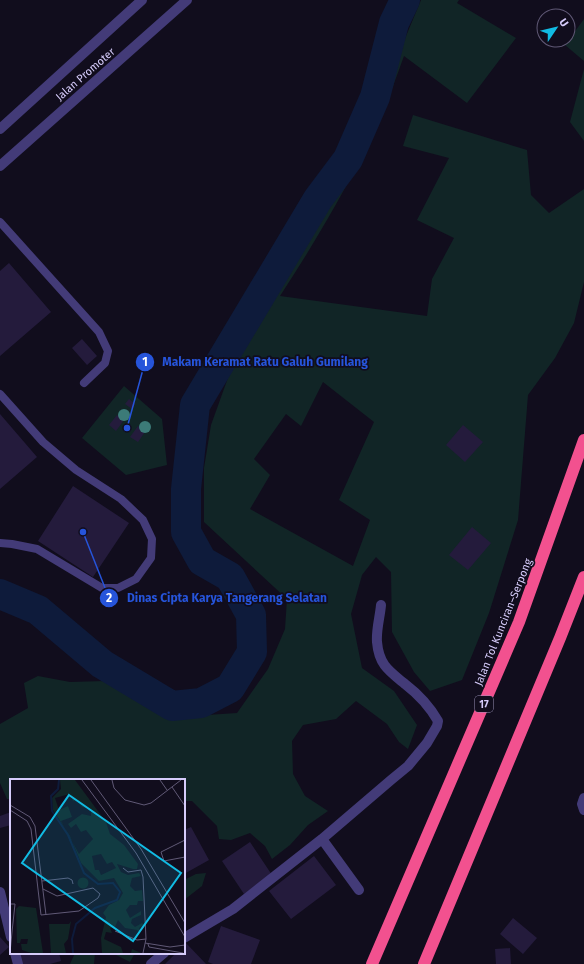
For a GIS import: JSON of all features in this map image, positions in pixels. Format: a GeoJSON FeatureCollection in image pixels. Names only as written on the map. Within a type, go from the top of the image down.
{"type":"FeatureCollection","features":[{"type":"Feature","properties":{"kind":"highway","name":"Jalan Tol Kunciran–Serpong"},"geometry":{"type":"LineString","coordinates":[[372,964],[519,622],[584,440]]}},
{"type":"Feature","properties":{"kind":"highway"},"geometry":{"type":"LineString","coordinates":[[424,964],[584,577]]}},
{"type":"Feature","properties":{"kind":"street","name":"Jalan Promoter"},"geometry":{"type":"LineString","coordinates":[[0,129],[142,0]]}},
{"type":"Feature","properties":{"kind":"street","name":"Jalan Promoter"},"geometry":{"type":"LineString","coordinates":[[0,166],[187,0]]}},
{"type":"Feature","properties":{"kind":"street"},"geometry":{"type":"LineString","coordinates":[[185,937],[233,909],[322,839],[408,766],[427,743],[437,726],[438,721],[433,712],[418,696],[387,670],[380,656],[377,641],[381,605]]}},
{"type":"Feature","properties":{"kind":"street"},"geometry":{"type":"LineString","coordinates":[[584,798],[582,804],[584,810]]}},
{"type":"Feature","properties":{"kind":"street"},"geometry":{"type":"LineString","coordinates":[[322,839],[359,890]]}},
{"type":"Feature","properties":{"kind":"street"},"geometry":{"type":"LineString","coordinates":[[0,892],[10,933]]}},
{"type":"Feature","properties":{"kind":"street"},"geometry":{"type":"LineString","coordinates":[[15,954],[18,964]]}},
{"type":"Feature","properties":{"kind":"street"},"geometry":{"type":"LineString","coordinates":[[151,964],[163,954]]}},
{"type":"Feature","properties":{"kind":"lane"},"geometry":{"type":"LineString","coordinates":[[0,222],[99,332],[108,351],[105,363],[84,383]]}},
{"type":"Feature","properties":{"kind":"lane"},"geometry":{"type":"LineString","coordinates":[[0,394],[44,442],[76,470],[121,499],[143,520],[152,539],[151,558],[136,579],[118,588],[102,588],[37,549],[0,543]]}},
{"type":"Feature","properties":{"kind":"green space"},"geometry":{"type":"Polygon","coordinates":[[[421,0],[459,0],[457,3],[516,38],[467,103],[404,56],[384,108],[359,162],[321,230],[280,296],[427,316],[432,279],[454,238],[417,220],[449,158],[403,146],[413,115],[527,150],[531,195],[549,213],[584,189],[584,282],[574,323],[555,358],[528,395],[518,520],[489,613],[462,680],[430,691],[414,672],[392,632],[391,572],[376,557],[362,575],[351,614],[362,668],[394,691],[417,725],[408,749],[399,742],[387,724],[356,701],[336,719],[303,725],[292,741],[293,774],[305,796],[328,811],[308,825],[290,845],[272,859],[265,846],[250,833],[231,840],[219,839],[217,826],[192,801],[185,801],[185,779],[10,779],[10,799],[7,799],[0,783],[0,724],[28,708],[24,683],[38,676],[70,682],[106,681],[153,710],[177,717],[237,713],[268,669],[285,629],[287,599],[204,522],[204,468],[211,425],[238,350],[350,171],[421,0]],[[323,382],[301,426],[286,414],[254,459],[270,475],[250,509],[353,566],[370,520],[339,500],[374,422],[323,382]]]}},
{"type":"Feature","properties":{"kind":"green space"},"geometry":{"type":"Polygon","coordinates":[[[584,19],[584,61],[569,48],[576,48],[576,30],[584,19]]]}},
{"type":"Feature","properties":{"kind":"green space"},"geometry":{"type":"Polygon","coordinates":[[[584,69],[584,141],[570,122],[584,69]]]}},
{"type":"Feature","properties":{"kind":"green space"},"geometry":{"type":"Polygon","coordinates":[[[124,386],[162,419],[167,465],[126,475],[82,438],[124,386]]]}},
{"type":"Feature","properties":{"kind":"green space"},"geometry":{"type":"Polygon","coordinates":[[[206,873],[202,886],[185,899],[185,880],[196,874],[206,873]]]}},
{"type":"Feature","properties":{"kind":"green space"},"geometry":{"type":"Polygon","coordinates":[[[75,954],[95,954],[94,964],[70,964],[75,954]]]}},
{"type":"Feature","properties":{"kind":"green space"},"geometry":{"type":"Polygon","coordinates":[[[114,954],[134,954],[130,962],[114,954]]]}},
{"type":"Feature","properties":{"kind":"building"},"geometry":{"type":"Polygon","coordinates":[[[9,263],[51,312],[0,356],[0,271],[9,263]]]}},
{"type":"Feature","properties":{"kind":"building"},"geometry":{"type":"Polygon","coordinates":[[[82,339],[97,356],[87,365],[72,348],[82,339]]]}},
{"type":"Feature","properties":{"kind":"building"},"geometry":{"type":"Polygon","coordinates":[[[129,399],[135,404],[132,409],[125,404],[129,399]]]}},
{"type":"Feature","properties":{"kind":"building"},"geometry":{"type":"Polygon","coordinates":[[[0,414],[37,457],[0,489],[0,414]]]}},
{"type":"Feature","properties":{"kind":"building"},"geometry":{"type":"Polygon","coordinates":[[[117,415],[124,420],[116,431],[109,425],[117,415]]]}},
{"type":"Feature","properties":{"kind":"building"},"geometry":{"type":"Polygon","coordinates":[[[463,425],[483,442],[465,462],[446,445],[463,425]]]}},
{"type":"Feature","properties":{"kind":"building"},"geometry":{"type":"Polygon","coordinates":[[[138,426],[145,432],[138,442],[130,437],[138,426]]]}},
{"type":"Feature","properties":{"kind":"building"},"geometry":{"type":"Polygon","coordinates":[[[73,486],[129,523],[93,577],[38,541],[73,486]]]}},
{"type":"Feature","properties":{"kind":"building"},"geometry":{"type":"Polygon","coordinates":[[[472,527],[491,543],[468,570],[449,555],[472,527]]]}},
{"type":"Feature","properties":{"kind":"building"},"geometry":{"type":"Polygon","coordinates":[[[10,812],[10,825],[0,828],[0,816],[10,812]]]}},
{"type":"Feature","properties":{"kind":"building"},"geometry":{"type":"Polygon","coordinates":[[[191,827],[209,860],[185,873],[185,830],[191,827]]]}},
{"type":"Feature","properties":{"kind":"building"},"geometry":{"type":"Polygon","coordinates":[[[250,842],[272,875],[244,894],[222,861],[250,842]]]}},
{"type":"Feature","properties":{"kind":"building"},"geometry":{"type":"Polygon","coordinates":[[[314,856],[336,885],[291,919],[269,891],[314,856]]]}},
{"type":"Feature","properties":{"kind":"building"},"geometry":{"type":"Polygon","coordinates":[[[513,918],[537,938],[523,954],[500,934],[513,918]]]}},
{"type":"Feature","properties":{"kind":"building"},"geometry":{"type":"Polygon","coordinates":[[[221,926],[260,940],[251,964],[213,964],[208,962],[221,926]]]}},
{"type":"Feature","properties":{"kind":"building"},"geometry":{"type":"Polygon","coordinates":[[[0,937],[9,947],[0,955],[0,937]]]}},
{"type":"Feature","properties":{"kind":"building"},"geometry":{"type":"Polygon","coordinates":[[[186,943],[206,964],[165,964],[175,954],[185,954],[186,943]]]}},
{"type":"Feature","properties":{"kind":"building"},"geometry":{"type":"Polygon","coordinates":[[[510,948],[511,964],[496,964],[495,949],[510,948]]]}},
{"type":"Feature","properties":{"kind":"building"},"geometry":{"type":"Polygon","coordinates":[[[17,954],[59,954],[61,961],[50,964],[20,964],[17,954]]]}},
{"type":"Feature","properties":{"kind":"waterway"},"geometry":{"type":"LineString","coordinates":[[0,594],[38,610],[102,664],[172,706],[201,703],[230,688],[252,652],[251,615],[230,577],[202,561],[186,532],[186,489],[195,405],[318,199],[348,159],[375,97],[394,23],[405,0]]}},
{"type":"Feature","properties":{"kind":"place","name":"Makam Keramat Ratu Galuh Gumilang"},"geometry":{"type":"Point","coordinates":[127,428]}},
{"type":"Feature","properties":{"kind":"place","name":"Dinas Cipta Karya Tangerang Selatan"},"geometry":{"type":"Point","coordinates":[83,532]}}]}
